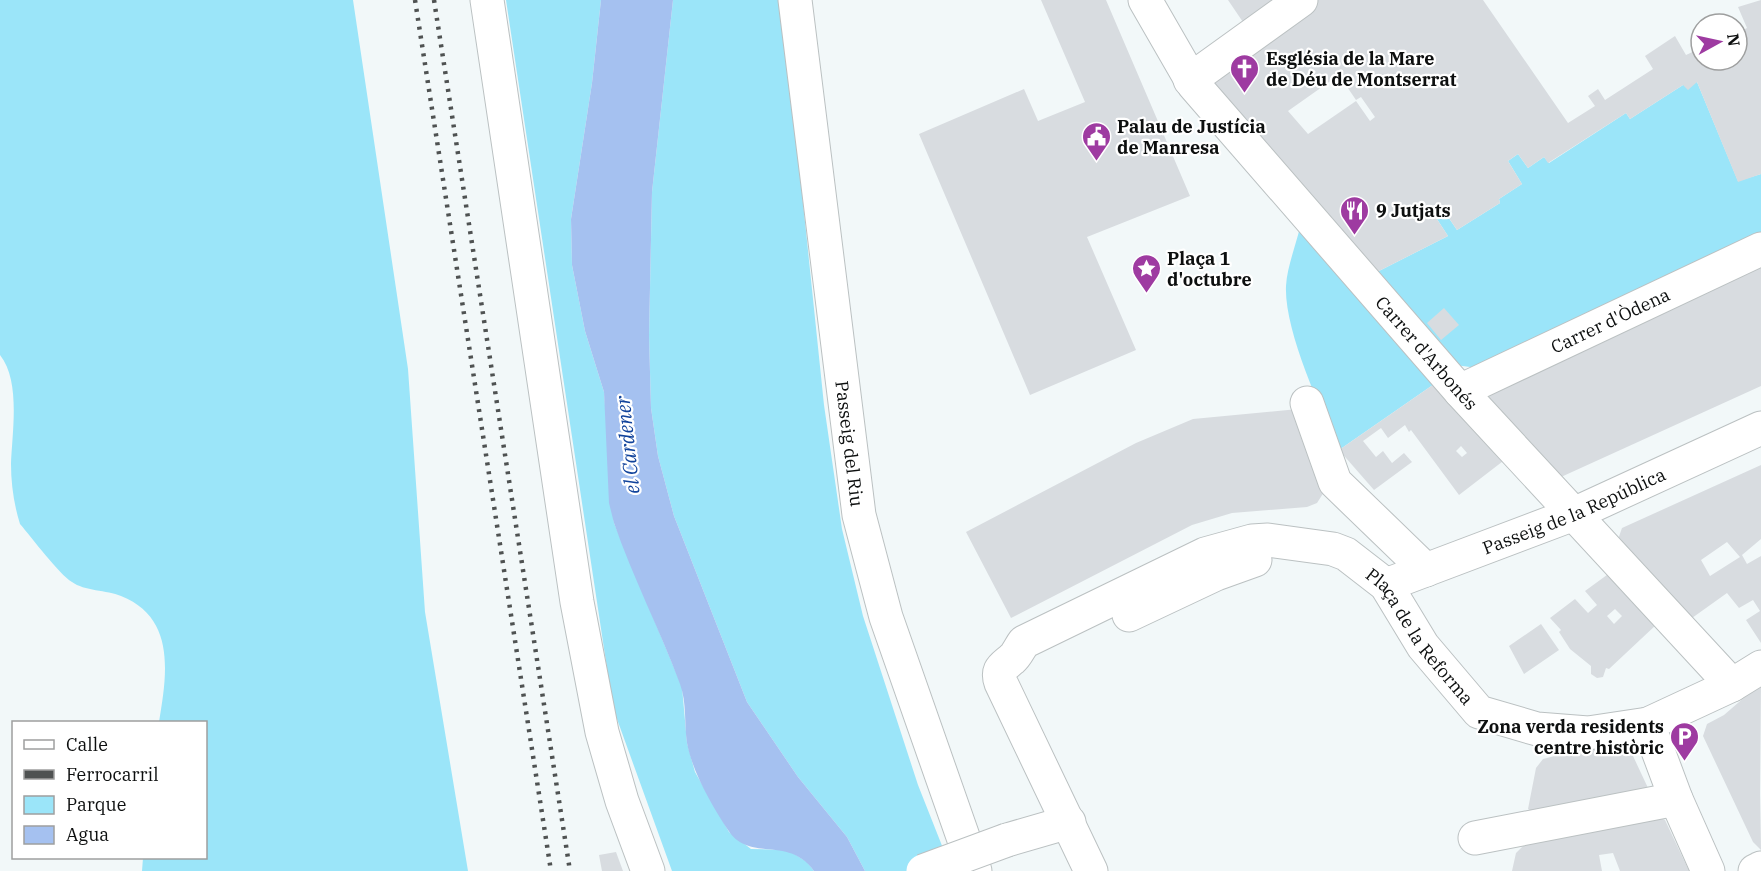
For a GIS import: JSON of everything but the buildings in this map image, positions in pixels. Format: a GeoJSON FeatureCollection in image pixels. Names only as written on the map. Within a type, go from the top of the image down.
{"type":"FeatureCollection","features":[{"type":"Feature","properties":{"kind":"street"},"geometry":{"type":"LineString","coordinates":[[487,0],[577,602],[602,732],[622,801],[648,871]]}},
{"type":"Feature","properties":{"kind":"street","name":"Passeig del Riu"},"geometry":{"type":"LineString","coordinates":[[795,0],[859,515],[886,617],[975,871]]}},
{"type":"Feature","properties":{"kind":"street","name":"Carrer d'Arbonés"},"geometry":{"type":"LineString","coordinates":[[1145,0],[1190,80],[1460,391],[1732,685]]}},
{"type":"Feature","properties":{"kind":"street"},"geometry":{"type":"LineString","coordinates":[[1190,80],[1301,0]]}},
{"type":"Feature","properties":{"kind":"street","name":"Carrer d'Òdena"},"geometry":{"type":"LineString","coordinates":[[1460,391],[1761,249]]}},
{"type":"Feature","properties":{"kind":"street"},"geometry":{"type":"LineString","coordinates":[[1307,404],[1335,482],[1426,570]]}},
{"type":"Feature","properties":{"kind":"street","name":"Passeig de la República"},"geometry":{"type":"LineString","coordinates":[[1386,585],[1574,514],[1761,428]]}},
{"type":"Feature","properties":{"kind":"street","name":"Plaça de la Reforma"},"geometry":{"type":"LineString","coordinates":[[1091,871],[998,676],[1000,669],[1013,659],[1024,642],[1205,554],[1252,541],[1268,540],[1324,547],[1346,554],[1386,585],[1423,646],[1479,712],[1537,729],[1588,733],[1648,724],[1732,685],[1761,667]]}},
{"type":"Feature","properties":{"kind":"street"},"geometry":{"type":"LineString","coordinates":[[1648,724],[1676,799],[1708,871]]}},
{"type":"Feature","properties":{"kind":"street"},"geometry":{"type":"LineString","coordinates":[[1475,838],[1676,799]]}},
{"type":"Feature","properties":{"kind":"street"},"geometry":{"type":"LineString","coordinates":[[923,871],[1007,840],[1069,822]]}},
{"type":"Feature","properties":{"kind":"street"},"geometry":{"type":"LineString","coordinates":[[1755,871],[1761,868]]}},
{"type":"Feature","properties":{"kind":"green space"},"geometry":{"type":"Polygon","coordinates":[[[0,0],[353,0],[408,369],[425,612],[468,871],[142,871],[143,859],[207,859],[207,721],[159,721],[164,685],[164,649],[151,618],[139,606],[121,596],[72,582],[60,572],[20,524],[11,472],[13,393],[7,366],[0,355],[0,0]]]}},
{"type":"Feature","properties":{"kind":"green space"},"geometry":{"type":"Polygon","coordinates":[[[506,0],[601,0],[592,83],[571,219],[572,265],[585,331],[604,392],[614,523],[682,687],[687,743],[695,772],[729,832],[751,849],[788,850],[807,862],[814,871],[672,871],[613,708],[506,0]]]}},
{"type":"Feature","properties":{"kind":"green space"},"geometry":{"type":"Polygon","coordinates":[[[673,0],[782,0],[824,405],[842,529],[863,616],[918,785],[952,871],[865,871],[847,837],[798,777],[747,702],[674,516],[658,456],[651,408],[649,336],[652,192],[673,0]]]}},
{"type":"Feature","properties":{"kind":"green space"},"geometry":{"type":"Polygon","coordinates":[[[1697,82],[1738,181],[1761,174],[1761,238],[1493,370],[1455,365],[1377,272],[1448,236],[1431,210],[1440,205],[1457,230],[1500,203],[1499,199],[1522,184],[1508,161],[1518,154],[1528,168],[1544,157],[1549,163],[1626,113],[1630,119],[1683,85],[1697,82]]]}},
{"type":"Feature","properties":{"kind":"green space"},"geometry":{"type":"Polygon","coordinates":[[[1300,227],[1440,380],[1339,450],[1305,369],[1287,304],[1287,279],[1300,227]]]}},
{"type":"Feature","properties":{"kind":"water","name":"el Cardener"},"geometry":{"type":"Polygon","coordinates":[[[601,0],[673,0],[652,192],[649,336],[651,408],[658,456],[674,516],[747,702],[798,777],[847,837],[865,871],[814,871],[804,860],[793,854],[747,845],[737,840],[728,830],[709,799],[693,765],[687,743],[684,699],[680,684],[614,523],[609,503],[604,392],[585,331],[572,265],[571,219],[592,83],[601,0]]]}},
{"type":"Feature","properties":{"kind":"railway"},"geometry":{"type":"LineString","coordinates":[[415,0],[551,871]]}},
{"type":"Feature","properties":{"kind":"railway"},"geometry":{"type":"LineString","coordinates":[[434,0],[570,871]]}},
{"type":"Feature","properties":{"kind":"place","name":"Església de la Mare de Déu de Montserrat"},"geometry":{"type":"Point","coordinates":[1245,94]}},
{"type":"Feature","properties":{"kind":"place","name":"Palau de Justícia de Manresa"},"geometry":{"type":"Point","coordinates":[1096,162]}},
{"type":"Feature","properties":{"kind":"place","name":"9 Jutjats"},"geometry":{"type":"Point","coordinates":[1355,236]}},
{"type":"Feature","properties":{"kind":"place","name":"Plaça 1 d'octubre"},"geometry":{"type":"Point","coordinates":[1146,294]}},
{"type":"Feature","properties":{"kind":"place","name":"Zona verda residents centre històric"},"geometry":{"type":"Point","coordinates":[1685,762]}}]}
